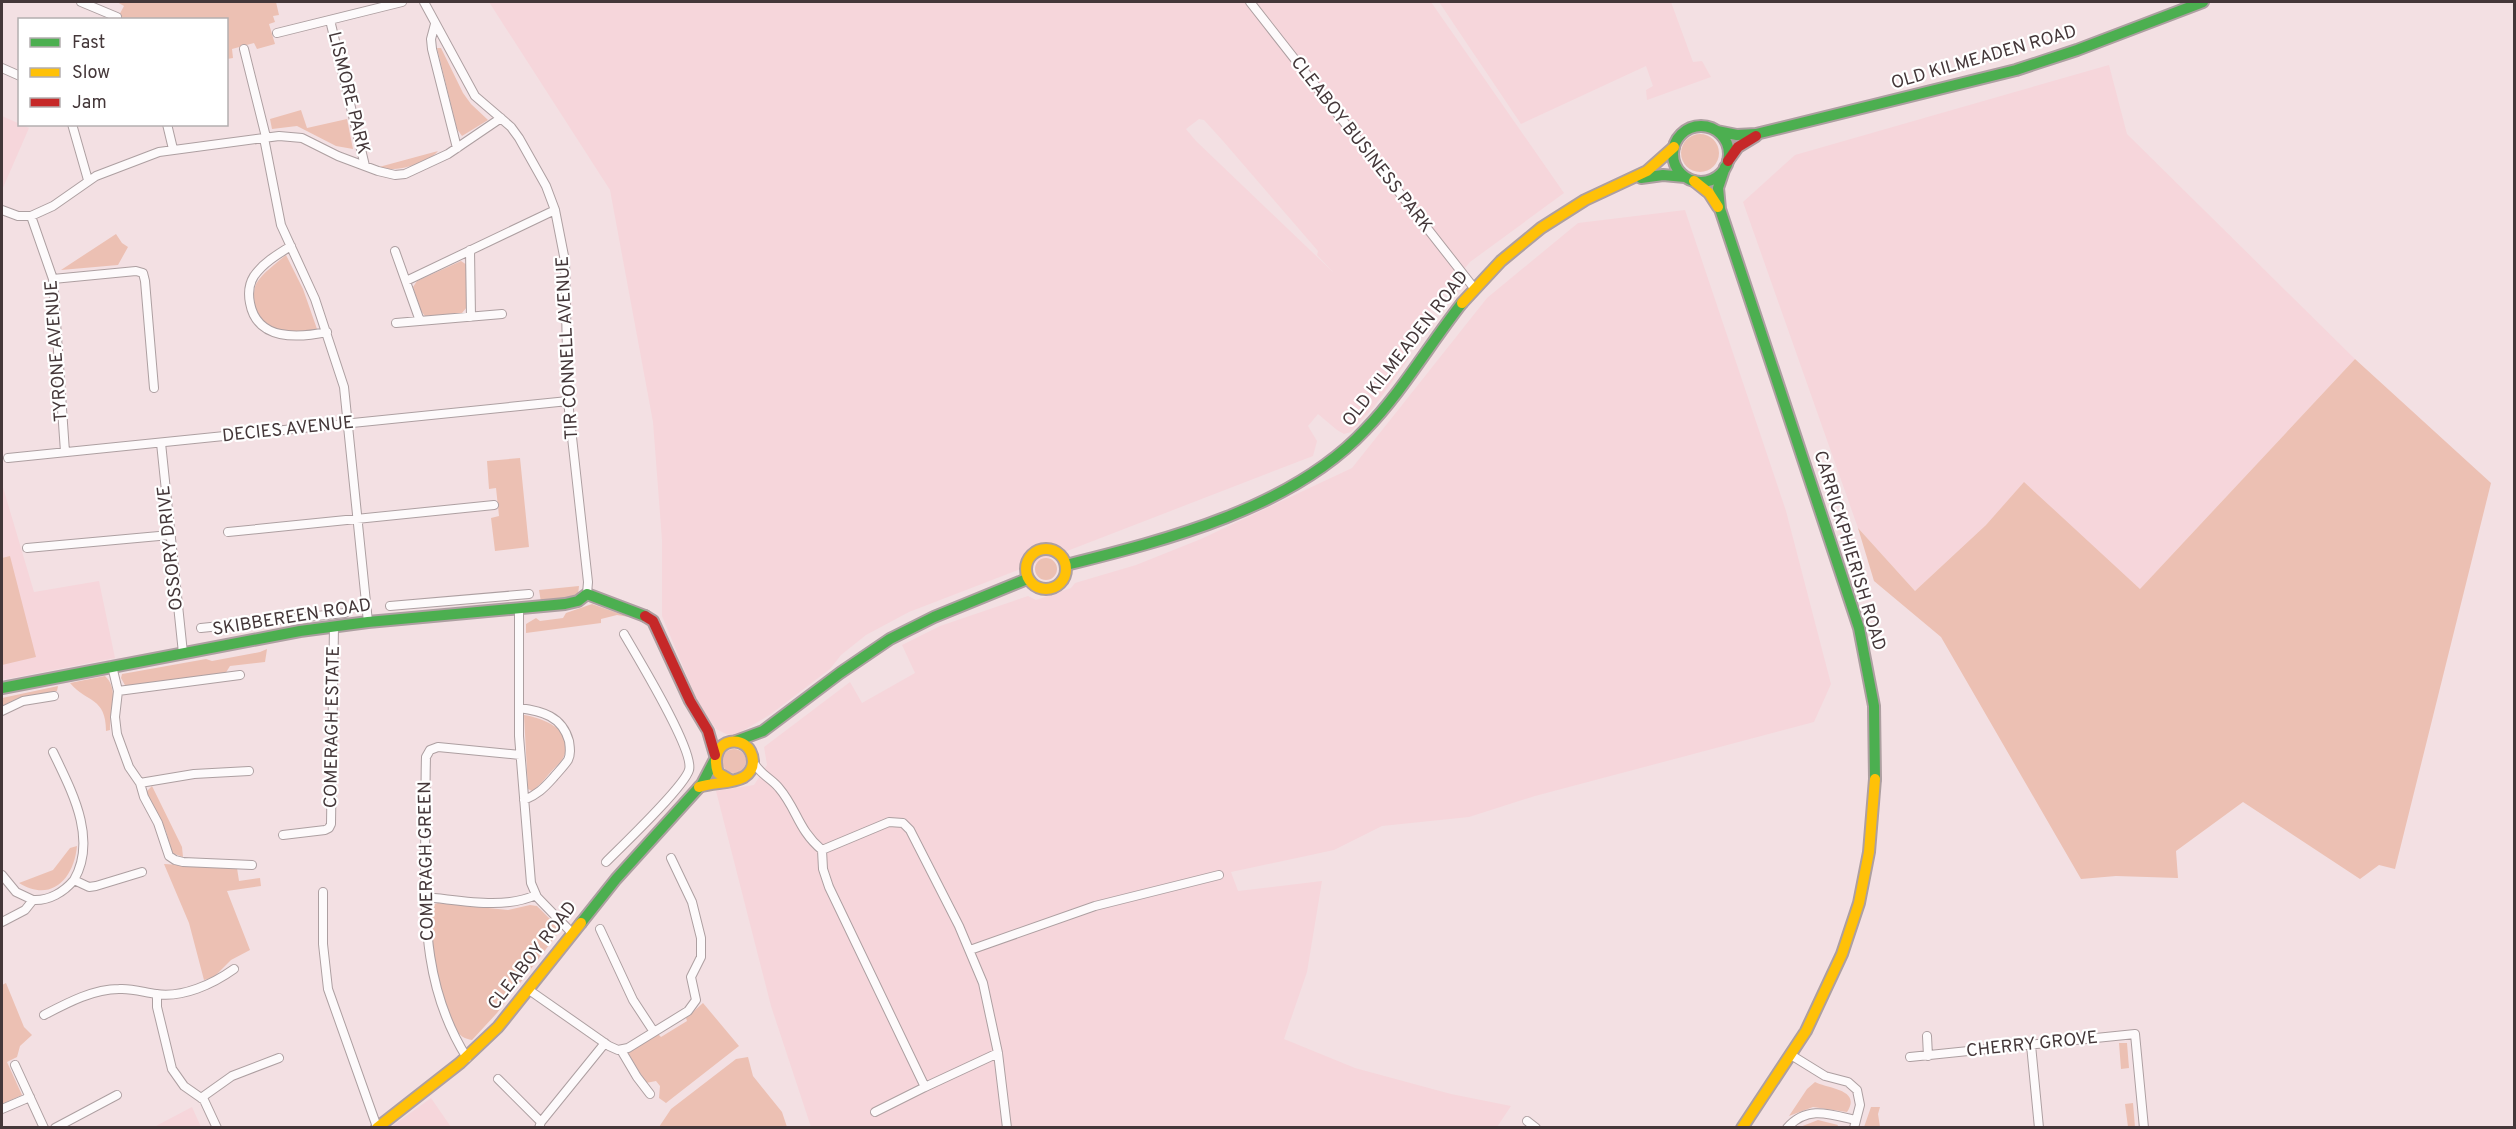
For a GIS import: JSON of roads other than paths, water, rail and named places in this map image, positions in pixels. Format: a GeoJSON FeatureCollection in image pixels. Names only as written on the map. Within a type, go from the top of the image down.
{"type":"FeatureCollection","features":[{"type":"Feature","properties":{"kind":"street"},"geometry":{"type":"LineString","coordinates":[[81,2],[117,18]]}},
{"type":"Feature","properties":{"kind":"street","name":"LISMORE PARK"},"geometry":{"type":"LineString","coordinates":[[277,33],[402,2]]}},
{"type":"Feature","properties":{"kind":"street"},"geometry":{"type":"LineString","coordinates":[[424,2],[475,96],[501,118]]}},
{"type":"Feature","properties":{"kind":"street","name":"CLEABOY BUSINESS PARK"},"geometry":{"type":"LineString","coordinates":[[1250,2],[1474,288]]}},
{"type":"Feature","properties":{"kind":"street","name":"OLD KILMEADEN ROAD"},"geometry":{"type":"LineString","coordinates":[[1717,131],[1739,135],[1768,132],[1950,88],[2077,50],[2203,2]]}},
{"type":"Feature","properties":{"kind":"street","name":"LISMORE PARK"},"geometry":{"type":"LineString","coordinates":[[330,20],[365,166]]}},
{"type":"Feature","properties":{"kind":"street"},"geometry":{"type":"LineString","coordinates":[[435,24],[431,44],[457,148]]}},
{"type":"Feature","properties":{"kind":"street"},"geometry":{"type":"LineString","coordinates":[[244,49],[265,138],[279,218],[311,288],[342,380],[368,622]]}},
{"type":"Feature","properties":{"kind":"street"},"geometry":{"type":"LineString","coordinates":[[2,68],[18,75]]}},
{"type":"Feature","properties":{"kind":"street","name":"LISMORE PARK"},"geometry":{"type":"LineString","coordinates":[[31,216],[53,206],[88,180],[126,163],[173,149],[265,138],[298,137],[365,166],[389,174],[405,174],[442,157],[501,118]]}},
{"type":"Feature","properties":{"kind":"street","name":"TIR CONNELL AVENUE"},"geometry":{"type":"LineString","coordinates":[[501,118],[519,138],[548,190],[555,210],[565,269],[568,401],[588,582],[587,594]]}},
{"type":"Feature","properties":{"kind":"street"},"geometry":{"type":"LineString","coordinates":[[73,126],[88,180]]}},
{"type":"Feature","properties":{"kind":"street"},"geometry":{"type":"LineString","coordinates":[[167,126],[173,149]]}},
{"type":"Feature","properties":{"kind":"street"},"geometry":{"type":"LineString","coordinates":[[1705,126],[1717,131],[1727,145],[1726,164],[1716,177],[1709,180],[1690,179],[1675,165],[1674,147],[1680,135],[1691,128],[1705,126]]}},
{"type":"Feature","properties":{"kind":"street","name":"OLD KILMEADEN ROAD"},"geometry":{"type":"LineString","coordinates":[[1726,164],[1741,145],[1768,132]]}},
{"type":"Feature","properties":{"kind":"street","name":"OLD KILMEADEN ROAD"},"geometry":{"type":"LineString","coordinates":[[1066,565],[1127,550],[1192,529],[1258,502],[1328,463],[1346,449],[1374,420],[1446,321],[1502,260],[1550,222],[1584,201],[1656,165],[1674,147]]}},
{"type":"Feature","properties":{"kind":"street","name":"CARRICKPHIERISH ROAD"},"geometry":{"type":"LineString","coordinates":[[1722,217],[1718,188],[1726,164]]}},
{"type":"Feature","properties":{"kind":"street","name":"OLD KILMEADEN ROAD"},"geometry":{"type":"LineString","coordinates":[[1626,182],[1654,175],[1690,179]]}},
{"type":"Feature","properties":{"kind":"street","name":"CARRICKPHIERISH ROAD"},"geometry":{"type":"LineString","coordinates":[[1690,179],[1709,193],[1722,217],[1848,589],[1865,653],[1874,706],[1876,775],[1873,822],[1859,903],[1832,979],[1791,1055],[1742,1128]]}},
{"type":"Feature","properties":{"kind":"street"},"geometry":{"type":"LineString","coordinates":[[2,210],[18,216],[31,216]]}},
{"type":"Feature","properties":{"kind":"street"},"geometry":{"type":"LineString","coordinates":[[406,281],[555,210]]}},
{"type":"Feature","properties":{"kind":"street","name":"TYRONE AVENUE"},"geometry":{"type":"LineString","coordinates":[[31,216],[53,279],[65,452]]}},
{"type":"Feature","properties":{"kind":"street"},"geometry":{"type":"LineString","coordinates":[[291,246],[254,276],[249,292],[252,310],[264,327],[276,333],[300,336],[327,332]]}},
{"type":"Feature","properties":{"kind":"street"},"geometry":{"type":"LineString","coordinates":[[470,250],[471,317]]}},
{"type":"Feature","properties":{"kind":"street"},"geometry":{"type":"LineString","coordinates":[[395,251],[420,321]]}},
{"type":"Feature","properties":{"kind":"street"},"geometry":{"type":"LineString","coordinates":[[53,279],[136,271],[143,273],[146,281],[154,388]]}},
{"type":"Feature","properties":{"kind":"street"},"geometry":{"type":"LineString","coordinates":[[396,323],[502,314]]}},
{"type":"Feature","properties":{"kind":"street","name":"DECIES AVENUE"},"geometry":{"type":"LineString","coordinates":[[8,458],[568,401]]}},
{"type":"Feature","properties":{"kind":"street","name":"OSSORY DRIVE"},"geometry":{"type":"LineString","coordinates":[[161,443],[183,653]]}},
{"type":"Feature","properties":{"kind":"street"},"geometry":{"type":"LineString","coordinates":[[228,532],[494,506]]}},
{"type":"Feature","properties":{"kind":"street"},"geometry":{"type":"LineString","coordinates":[[27,548],[170,534]]}},
{"type":"Feature","properties":{"kind":"street"},"geometry":{"type":"LineString","coordinates":[[1048,549],[1058,552],[1066,565],[1062,581],[1052,589],[1038,588],[1028,579],[1026,565],[1028,559],[1038,550],[1048,549]]}},
{"type":"Feature","properties":{"kind":"street"},"geometry":{"type":"LineString","coordinates":[[715,758],[720,746],[764,731],[840,673],[890,639],[934,617],[1028,579]]}},
{"type":"Feature","properties":{"kind":"street","name":"SKIBBEREEN ROAD"},"geometry":{"type":"LineString","coordinates":[[390,606],[529,594]]}},
{"type":"Feature","properties":{"kind":"street"},"geometry":{"type":"LineString","coordinates":[[587,594],[651,619],[660,632],[690,701],[708,730],[718,772],[730,780]]}},
{"type":"Feature","properties":{"kind":"street","name":"SKIBBEREEN ROAD"},"geometry":{"type":"LineString","coordinates":[[2,688],[276,635],[368,622],[570,604],[587,594]]}},
{"type":"Feature","properties":{"kind":"street"},"geometry":{"type":"LineString","coordinates":[[454,601],[455,614]]}},
{"type":"Feature","properties":{"kind":"street"},"geometry":{"type":"LineString","coordinates":[[519,609],[520,755],[530,879],[536,895],[572,933]]}},
{"type":"Feature","properties":{"kind":"street","name":"SKIBBEREEN ROAD"},"geometry":{"type":"LineString","coordinates":[[201,628],[345,613]]}},
{"type":"Feature","properties":{"kind":"street"},"geometry":{"type":"LineString","coordinates":[[274,620],[276,635]]}},
{"type":"Feature","properties":{"kind":"street","name":"COMERAGH ESTATE"},"geometry":{"type":"LineString","coordinates":[[283,835],[329,828],[332,819],[334,626]]}},
{"type":"Feature","properties":{"kind":"street"},"geometry":{"type":"LineString","coordinates":[[606,862],[685,778],[690,761],[656,690],[624,634]]}},
{"type":"Feature","properties":{"kind":"street"},"geometry":{"type":"LineString","coordinates":[[112,666],[118,692],[116,730],[129,767],[140,783],[171,858],[183,862],[252,865]]}},
{"type":"Feature","properties":{"kind":"street"},"geometry":{"type":"LineString","coordinates":[[118,692],[240,675]]}},
{"type":"Feature","properties":{"kind":"street"},"geometry":{"type":"LineString","coordinates":[[2,711],[23,701],[54,696]]}},
{"type":"Feature","properties":{"kind":"street"},"geometry":{"type":"LineString","coordinates":[[519,708],[544,713],[557,721],[565,731],[570,747],[568,760],[543,789],[524,800]]}},
{"type":"Feature","properties":{"kind":"street"},"geometry":{"type":"LineString","coordinates":[[708,730],[719,738],[747,746],[759,771],[783,793],[804,833],[822,850],[823,869],[829,887],[925,1088]]}},
{"type":"Feature","properties":{"kind":"street"},"geometry":{"type":"LineString","coordinates":[[742,779],[751,771],[757,742],[764,731]]}},
{"type":"Feature","properties":{"kind":"street","name":"COMERAGH GREEN"},"geometry":{"type":"LineString","coordinates":[[466,1058],[450,1025],[437,989],[426,938],[426,760],[429,751],[440,747],[520,755]]}},
{"type":"Feature","properties":{"kind":"street"},"geometry":{"type":"LineString","coordinates":[[2,875],[16,892],[33,900],[42,900],[57,895],[74,880],[82,855],[81,817],[53,752]]}},
{"type":"Feature","properties":{"kind":"street","name":"CLEABOY ROAD"},"geometry":{"type":"LineString","coordinates":[[377,1128],[466,1058],[498,1027],[638,853],[698,788],[715,758]]}},
{"type":"Feature","properties":{"kind":"street"},"geometry":{"type":"LineString","coordinates":[[140,783],[194,774],[249,771]]}},
{"type":"Feature","properties":{"kind":"street"},"geometry":{"type":"LineString","coordinates":[[698,788],[711,782],[755,777],[772,781]]}},
{"type":"Feature","properties":{"kind":"street"},"geometry":{"type":"LineString","coordinates":[[822,850],[895,821],[903,823],[917,842],[970,950],[986,993],[998,1053],[1007,1128]]}},
{"type":"Feature","properties":{"kind":"street"},"geometry":{"type":"LineString","coordinates":[[626,842],[638,853]]}},
{"type":"Feature","properties":{"kind":"street"},"geometry":{"type":"LineString","coordinates":[[529,990],[614,1049],[621,1050],[654,1032],[693,1006],[696,997],[691,977],[702,948],[692,902],[671,858]]}},
{"type":"Feature","properties":{"kind":"street"},"geometry":{"type":"LineString","coordinates":[[74,880],[93,887],[142,872]]}},
{"type":"Feature","properties":{"kind":"street"},"geometry":{"type":"LineString","coordinates":[[970,950],[1095,906],[1219,875]]}},
{"type":"Feature","properties":{"kind":"street"},"geometry":{"type":"LineString","coordinates":[[323,892],[323,944],[330,995],[377,1128]]}},
{"type":"Feature","properties":{"kind":"street"},"geometry":{"type":"LineString","coordinates":[[425,897],[502,903],[536,895]]}},
{"type":"Feature","properties":{"kind":"street"},"geometry":{"type":"LineString","coordinates":[[2,922],[25,910],[33,900]]}},
{"type":"Feature","properties":{"kind":"street"},"geometry":{"type":"LineString","coordinates":[[600,929],[631,996],[654,1032]]}},
{"type":"Feature","properties":{"kind":"street"},"geometry":{"type":"LineString","coordinates":[[44,1015],[77,1000],[111,989],[175,994],[218,980],[234,969]]}},
{"type":"Feature","properties":{"kind":"street"},"geometry":{"type":"LineString","coordinates":[[158,994],[157,1007],[172,1069],[184,1086],[201,1098],[208,1107],[217,1128]]}},
{"type":"Feature","properties":{"kind":"street","name":"CHERRY GROVE"},"geometry":{"type":"LineString","coordinates":[[1910,1057],[2135,1034],[2144,1128]]}},
{"type":"Feature","properties":{"kind":"street"},"geometry":{"type":"LineString","coordinates":[[1926,1036],[1929,1056]]}},
{"type":"Feature","properties":{"kind":"street"},"geometry":{"type":"LineString","coordinates":[[498,1079],[540,1125],[605,1043]]}},
{"type":"Feature","properties":{"kind":"street"},"geometry":{"type":"LineString","coordinates":[[2031,1045],[2039,1128]]}},
{"type":"Feature","properties":{"kind":"street"},"geometry":{"type":"LineString","coordinates":[[621,1050],[650,1094]]}},
{"type":"Feature","properties":{"kind":"street"},"geometry":{"type":"LineString","coordinates":[[875,1112],[998,1053]]}},
{"type":"Feature","properties":{"kind":"street"},"geometry":{"type":"LineString","coordinates":[[1787,1128],[1799,1117],[1813,1112],[1822,1112],[1854,1124],[1860,1105],[1859,1094],[1853,1085],[1842,1079],[1825,1076],[1791,1055]]}},
{"type":"Feature","properties":{"kind":"street"},"geometry":{"type":"LineString","coordinates":[[201,1098],[226,1079],[279,1058]]}},
{"type":"Feature","properties":{"kind":"street"},"geometry":{"type":"LineString","coordinates":[[15,1065],[44,1128]]}},
{"type":"Feature","properties":{"kind":"street"},"geometry":{"type":"LineString","coordinates":[[55,1128],[117,1095]]}},
{"type":"Feature","properties":{"kind":"street"},"geometry":{"type":"LineString","coordinates":[[2,1109],[30,1097]]}},
{"type":"Feature","properties":{"kind":"street"},"geometry":{"type":"LineString","coordinates":[[1527,1122],[1536,1128]]}}]}
